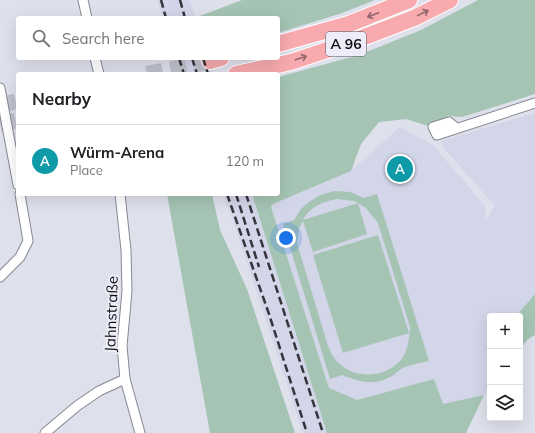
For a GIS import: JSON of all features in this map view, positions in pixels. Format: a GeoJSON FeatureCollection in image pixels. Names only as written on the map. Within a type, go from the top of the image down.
{"type":"FeatureCollection","features":[{"type":"Feature","properties":{"kind":"highway","name":"A 96"},"geometry":{"type":"LineString","coordinates":[[280,43],[349,24],[409,0]]}},
{"type":"Feature","properties":{"kind":"highway","name":"A 96"},"geometry":{"type":"LineString","coordinates":[[245,72],[291,62],[354,41],[414,18],[450,0]]}},
{"type":"Feature","properties":{"kind":"street"},"geometry":{"type":"LineString","coordinates":[[83,0],[87,16]]}},
{"type":"Feature","properties":{"kind":"street"},"geometry":{"type":"LineString","coordinates":[[96,60],[99,72]]}},
{"type":"Feature","properties":{"kind":"street"},"geometry":{"type":"LineString","coordinates":[[0,88],[16,174]]}},
{"type":"Feature","properties":{"kind":"street"},"geometry":{"type":"LineString","coordinates":[[456,128],[535,103]]}},
{"type":"Feature","properties":{"kind":"street"},"geometry":{"type":"LineString","coordinates":[[0,277],[20,257],[28,241],[20,196]]}},
{"type":"Feature","properties":{"kind":"street","name":"Jahnstraße"},"geometry":{"type":"LineString","coordinates":[[120,196],[126,250],[127,291],[122,346],[125,379],[140,433]]}},
{"type":"Feature","properties":{"kind":"street"},"geometry":{"type":"LineString","coordinates":[[46,433],[78,406],[99,392],[125,379]]}},
{"type":"Feature","properties":{"kind":"shaded area"},"geometry":{"type":"Polygon","coordinates":[[[157,0],[190,0],[195,16],[162,16],[157,0]]]}},
{"type":"Feature","properties":{"kind":"shaded area"},"geometry":{"type":"Polygon","coordinates":[[[177,60],[210,60],[213,72],[180,72],[177,60]]]}},
{"type":"Feature","properties":{"kind":"shaded area"},"geometry":{"type":"Polygon","coordinates":[[[535,113],[535,294],[519,313],[487,313],[487,391],[484,395],[443,404],[434,379],[357,400],[329,388],[271,207],[273,204],[351,171],[400,127],[433,145],[485,206],[486,220],[495,206],[443,147],[441,141],[535,113]]]}},
{"type":"Feature","properties":{"kind":"shaded area"},"geometry":{"type":"Polygon","coordinates":[[[224,196],[253,196],[327,433],[303,433],[224,196]]]}},
{"type":"Feature","properties":{"kind":"green space"},"geometry":{"type":"Polygon","coordinates":[[[242,0],[375,0],[342,13],[280,32],[280,16],[200,16],[242,0]]]}},
{"type":"Feature","properties":{"kind":"green space"},"geometry":{"type":"Polygon","coordinates":[[[478,0],[535,0],[535,94],[462,117],[449,116],[428,126],[406,119],[379,122],[361,144],[351,171],[273,204],[271,207],[329,388],[357,400],[434,379],[443,404],[484,395],[466,433],[327,433],[253,196],[280,196],[280,76],[359,55],[421,30],[478,0]]]}},
{"type":"Feature","properties":{"kind":"green space"},"geometry":{"type":"Polygon","coordinates":[[[334,191],[350,192],[364,198],[377,194],[429,361],[404,368],[390,377],[376,382],[360,381],[342,375],[330,379],[283,224],[294,220],[301,209],[320,195],[334,191]],[[336,199],[326,202],[313,208],[303,220],[358,203],[354,201],[336,199]],[[358,203],[367,234],[313,252],[303,221],[299,228],[297,243],[332,355],[342,366],[360,374],[379,373],[388,370],[396,364],[403,357],[408,346],[410,327],[378,223],[366,208],[358,203]]]}},
{"type":"Feature","properties":{"kind":"green space"},"geometry":{"type":"Polygon","coordinates":[[[167,196],[212,196],[220,230],[247,289],[295,433],[210,433],[167,196]]]}},
{"type":"Feature","properties":{"kind":"green space"},"geometry":{"type":"Polygon","coordinates":[[[378,235],[409,333],[343,353],[313,255],[378,235]]]}},
{"type":"Feature","properties":{"kind":"green space"},"geometry":{"type":"Polygon","coordinates":[[[535,294],[535,335],[528,339],[523,345],[523,313],[519,313],[535,294]]]}},
{"type":"Feature","properties":{"kind":"tunnel"},"geometry":{"type":"LineString","coordinates":[[157,72],[210,61]]}},
{"type":"Feature","properties":{"kind":"tunnel"},"geometry":{"type":"LineString","coordinates":[[0,105],[16,101]]}},
{"type":"Feature","properties":{"kind":"tunnel"},"geometry":{"type":"LineString","coordinates":[[0,124],[16,120]]}},
{"type":"Feature","properties":{"kind":"railway"},"geometry":{"type":"LineString","coordinates":[[161,0],[165,16]]}},
{"type":"Feature","properties":{"kind":"railway"},"geometry":{"type":"LineString","coordinates":[[180,0],[184,16]]}},
{"type":"Feature","properties":{"kind":"railway"},"geometry":{"type":"LineString","coordinates":[[180,60],[183,72]]}},
{"type":"Feature","properties":{"kind":"railway"},"geometry":{"type":"LineString","coordinates":[[193,60],[196,72]]}},
{"type":"Feature","properties":{"kind":"railway"},"geometry":{"type":"LineString","coordinates":[[204,60],[207,72]]}},
{"type":"Feature","properties":{"kind":"railway"},"geometry":{"type":"LineString","coordinates":[[228,196],[269,314],[307,433]]}},
{"type":"Feature","properties":{"kind":"railway"},"geometry":{"type":"LineString","coordinates":[[237,196],[259,267]]}},
{"type":"Feature","properties":{"kind":"railway"},"geometry":{"type":"LineString","coordinates":[[247,196],[323,433]]}},
{"type":"Feature","properties":{"kind":"place","name":"Würm-Arena"},"geometry":{"type":"Point","coordinates":[400,169]}}]}
